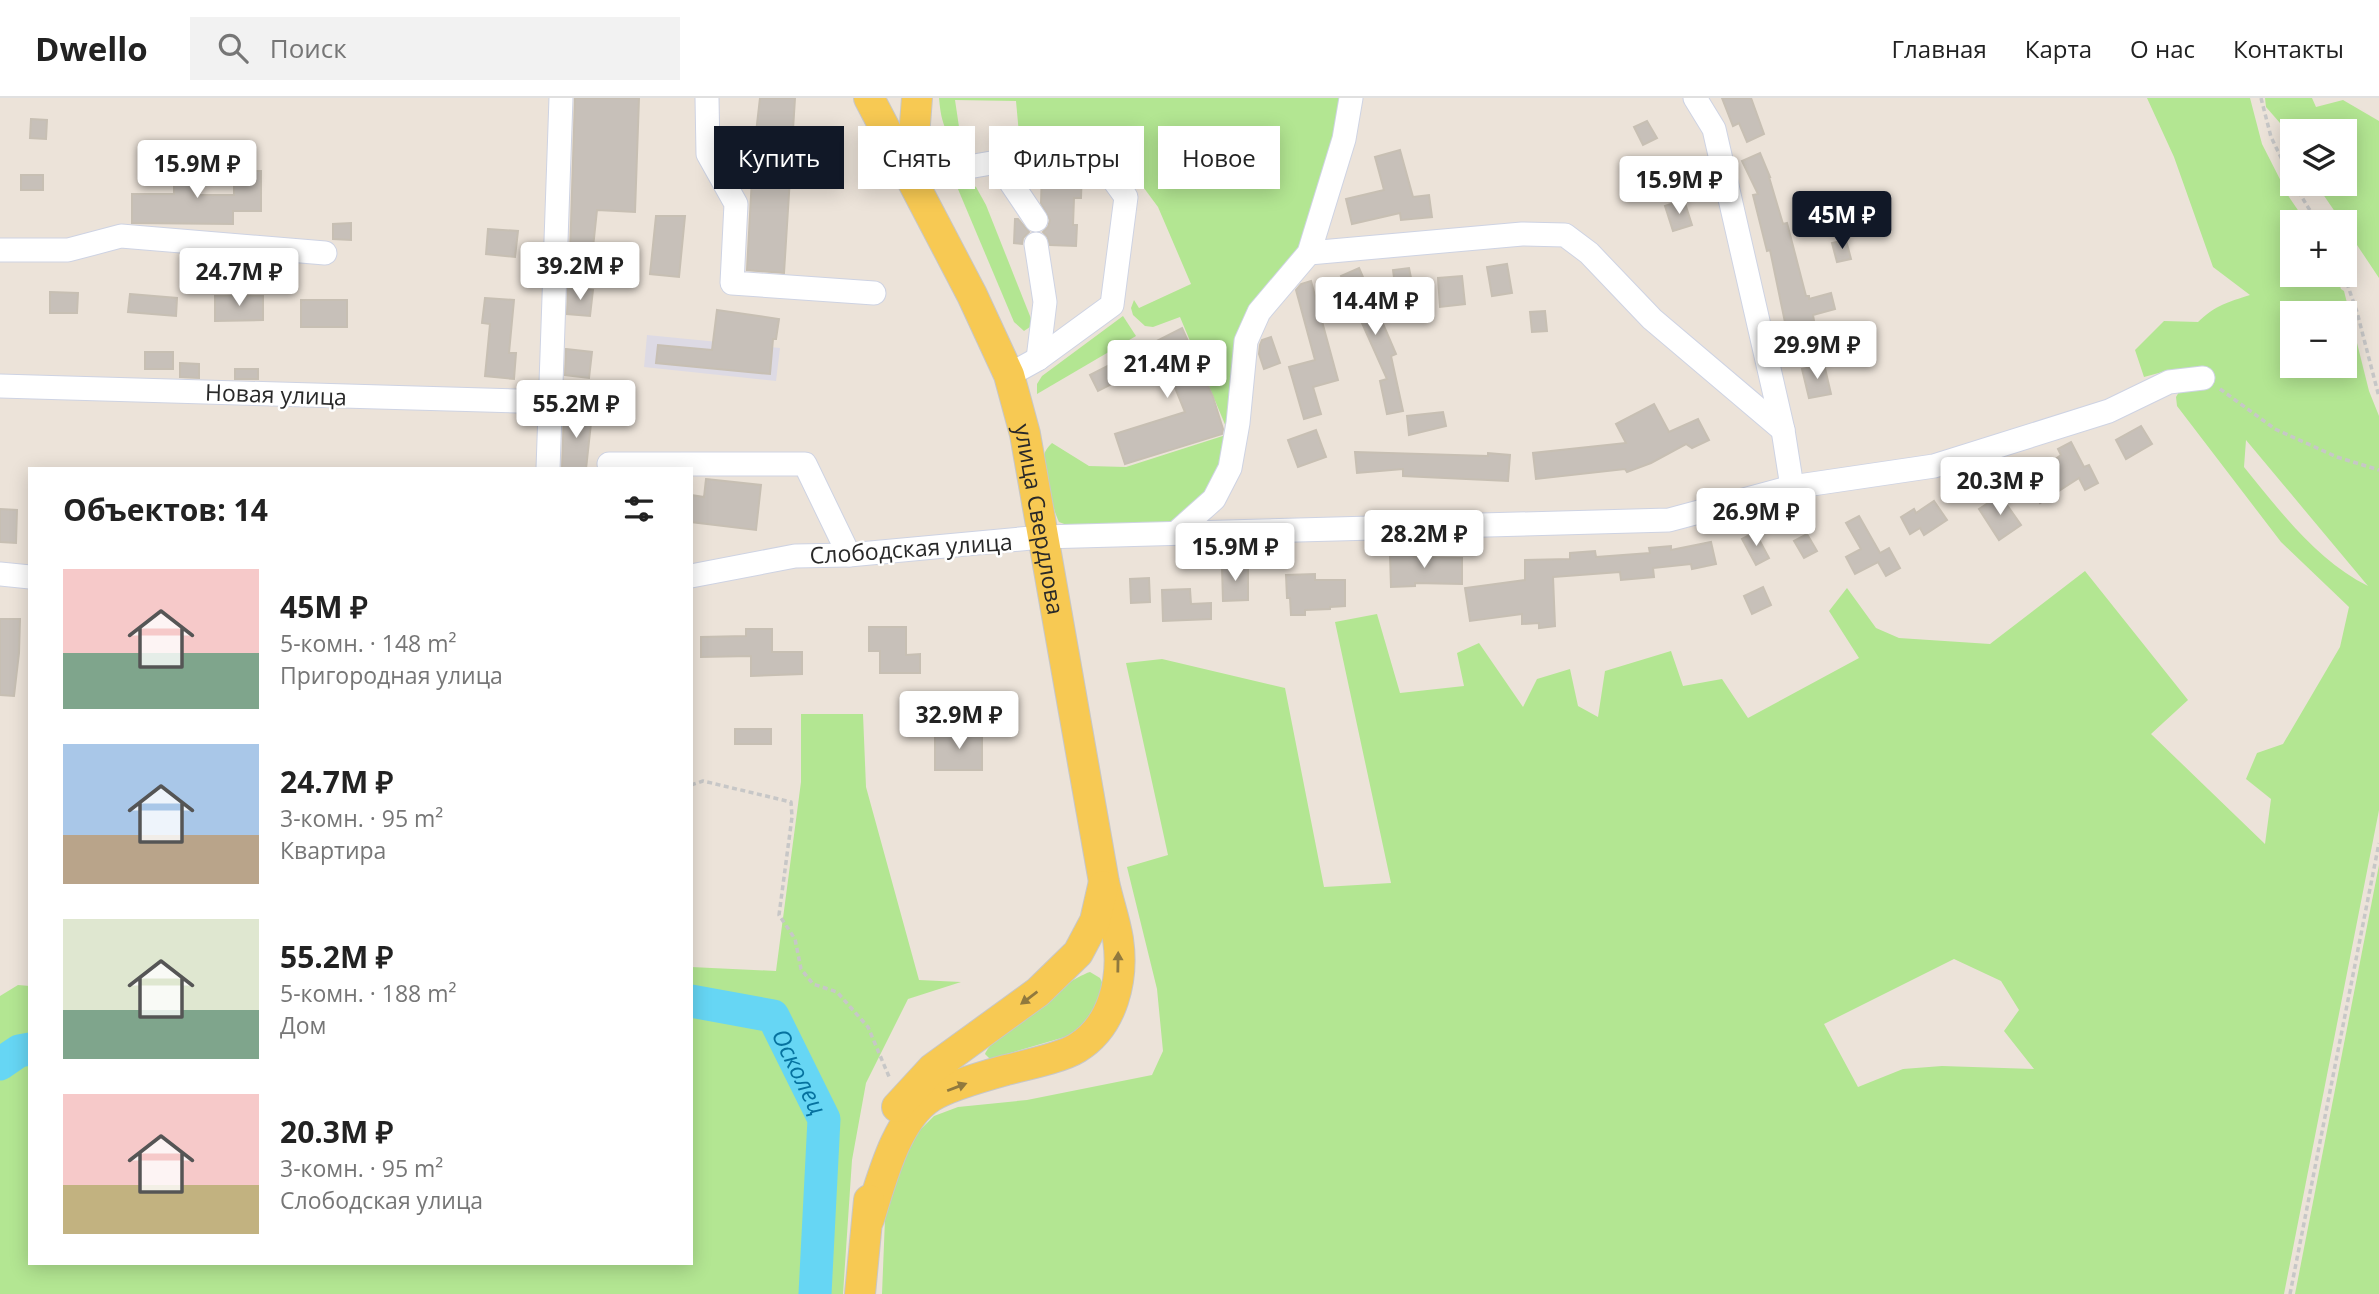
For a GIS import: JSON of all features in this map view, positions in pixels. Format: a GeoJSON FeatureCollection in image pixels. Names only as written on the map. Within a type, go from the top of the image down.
{"type":"FeatureCollection","features":[{"type":"Feature","properties":{"kind":"main road"},"geometry":{"type":"LineString","coordinates":[[869,98],[884,126]]}},
{"type":"Feature","properties":{"kind":"main road"},"geometry":{"type":"LineString","coordinates":[[893,98],[899,126]]}},
{"type":"Feature","properties":{"kind":"main road"},"geometry":{"type":"LineString","coordinates":[[915,126],[917,98]]}},
{"type":"Feature","properties":{"kind":"main road","name":"улица Свердлова"},"geometry":{"type":"LineString","coordinates":[[869,1219],[883,1177],[909,1119],[931,1097],[989,1075],[1077,1048],[1099,1030],[1114,1003],[1119,970],[1118,940],[1104,882],[1025,434],[1009,375],[972,295],[917,189]]}},
{"type":"Feature","properties":{"kind":"main road","name":"улица Свердлова"},"geometry":{"type":"LineString","coordinates":[[860,1294],[869,1219],[869,1177],[876,1147],[888,1119],[902,1099],[932,1069],[1038,992],[1078,953],[1095,921],[1104,882]]}},
{"type":"Feature","properties":{"kind":"street"},"geometry":{"type":"LineString","coordinates":[[548,467],[561,98]]}},
{"type":"Feature","properties":{"kind":"street"},"geometry":{"type":"LineString","coordinates":[[707,98],[708,154],[736,204],[732,282],[874,293]]}},
{"type":"Feature","properties":{"kind":"street"},"geometry":{"type":"LineString","coordinates":[[1177,532],[1214,499],[1230,468],[1238,423],[1246,341],[1259,312],[1309,253],[1344,139],[1351,98]]}},
{"type":"Feature","properties":{"kind":"street"},"geometry":{"type":"LineString","coordinates":[[1695,98],[1714,129],[1783,430],[1792,487]]}},
{"type":"Feature","properties":{"kind":"street"},"geometry":{"type":"LineString","coordinates":[[1015,189],[1036,220]]}},
{"type":"Feature","properties":{"kind":"street"},"geometry":{"type":"LineString","coordinates":[[1009,375],[1038,359],[1112,305],[1126,197],[1120,189]]}},
{"type":"Feature","properties":{"kind":"street"},"geometry":{"type":"LineString","coordinates":[[1309,253],[1522,234],[1564,235],[1589,253],[1651,318],[1783,430]]}},
{"type":"Feature","properties":{"kind":"street"},"geometry":{"type":"LineString","coordinates":[[0,250],[68,250],[121,236],[325,253]]}},
{"type":"Feature","properties":{"kind":"street"},"geometry":{"type":"LineString","coordinates":[[1036,244],[1045,302],[1038,359]]}},
{"type":"Feature","properties":{"kind":"street","name":"Слободская улица"},"geometry":{"type":"LineString","coordinates":[[693,576],[795,556],[849,555],[1042,537],[1670,520],[1792,487],[1934,466],[2109,411],[2169,382],[2203,378]]}},
{"type":"Feature","properties":{"kind":"street","name":"Новая улица"},"geometry":{"type":"LineString","coordinates":[[0,386],[551,402]]}},
{"type":"Feature","properties":{"kind":"street"},"geometry":{"type":"LineString","coordinates":[[609,464],[805,464],[849,555]]}},
{"type":"Feature","properties":{"kind":"street"},"geometry":{"type":"LineString","coordinates":[[0,574],[28,577]]}},
{"type":"Feature","properties":{"kind":"path"},"geometry":{"type":"LineString","coordinates":[[2261,98],[2271,137],[2280,155]]}},
{"type":"Feature","properties":{"kind":"path"},"geometry":{"type":"LineString","coordinates":[[2348,287],[2379,397]]}},
{"type":"Feature","properties":{"kind":"path"},"geometry":{"type":"LineString","coordinates":[[2203,378],[2275,429],[2337,457],[2379,470]]}},
{"type":"Feature","properties":{"kind":"path"},"geometry":{"type":"LineString","coordinates":[[693,784],[703,781],[791,802],[792,817],[779,915],[795,939],[801,969],[813,984],[837,992],[868,1027],[890,1081],[902,1099]]}},
{"type":"Feature","properties":{"kind":"path"},"geometry":{"type":"LineString","coordinates":[[2290,1294],[2379,842]]}},
{"type":"Feature","properties":{"kind":"shaded area"},"geometry":{"type":"Polygon","coordinates":[[[647,335],[780,348],[776,381],[644,367],[647,335]]]}},
{"type":"Feature","properties":{"kind":"green space"},"geometry":{"type":"Polygon","coordinates":[[[939,98],[1341,98],[1320,194],[1298,251],[1247,315],[1237,349],[1233,425],[1221,468],[1204,499],[1168,527],[1075,528],[1059,522],[1044,464],[1045,453],[1052,443],[1089,466],[1126,467],[1229,434],[1180,317],[1153,327],[1145,326],[1133,315],[1131,308],[1134,300],[1139,308],[1191,284],[1158,207],[1144,188],[1144,126],[1018,126],[1016,101],[955,100],[959,126],[944,126],[939,98]]]}},
{"type":"Feature","properties":{"kind":"green space"},"geometry":{"type":"Polygon","coordinates":[[[2147,98],[2250,98],[2262,144],[2280,179],[2280,196],[2288,196],[2298,210],[2280,210],[2280,287],[2340,287],[2346,301],[2280,301],[2280,378],[2357,378],[2357,343],[2369,391],[2379,416],[2379,810],[2284,1294],[882,1294],[885,1219],[901,1166],[916,1134],[934,1116],[958,1107],[1027,1100],[1152,1075],[1163,1051],[1157,989],[1127,867],[1168,855],[1126,663],[1162,659],[1285,688],[1324,887],[1391,883],[1335,622],[1377,614],[1400,693],[1464,686],[1457,653],[1479,643],[1523,707],[1537,679],[1570,669],[1578,706],[1598,717],[1605,671],[1671,651],[1683,686],[1722,679],[1748,718],[1859,658],[1829,611],[1847,588],[1876,628],[1899,638],[1990,644],[2085,571],[2188,700],[2151,734],[2265,844],[2271,799],[2246,779],[2257,753],[2283,744],[2340,647],[2349,607],[2281,542],[2177,406],[2176,397],[2189,375],[2166,371],[2144,377],[2135,350],[2164,321],[2198,322],[2217,308],[2250,295],[2213,267],[2174,157],[2147,98]],[[2246,440],[2244,467],[2300,534],[2332,563],[2368,586],[2246,440]],[[1954,959],[1824,1024],[1858,1087],[1903,1069],[1942,1066],[2034,1069],[2004,1031],[2019,1010],[2001,981],[1954,959]]]}},
{"type":"Feature","properties":{"kind":"green space"},"geometry":{"type":"Polygon","coordinates":[[[2265,98],[2312,98],[2316,107],[2343,100],[2379,121],[2379,278],[2357,245],[2357,210],[2334,210],[2324,196],[2357,196],[2357,119],[2280,119],[2280,123],[2266,107],[2265,98]]]}},
{"type":"Feature","properties":{"kind":"green space"},"geometry":{"type":"Polygon","coordinates":[[[975,186],[986,205],[1032,321],[1030,327],[1024,331],[1014,322],[958,189],[975,189],[975,186]]]}},
{"type":"Feature","properties":{"kind":"green space"},"geometry":{"type":"Polygon","coordinates":[[[1123,316],[1136,336],[1037,394],[1037,384],[1042,376],[1123,316]]]}},
{"type":"Feature","properties":{"kind":"green space"},"geometry":{"type":"Polygon","coordinates":[[[801,714],[863,714],[866,787],[919,980],[961,982],[908,999],[866,1083],[852,1160],[843,1294],[822,1294],[832,1117],[778,1009],[693,1013],[693,967],[776,971],[801,782],[801,714]]]}},
{"type":"Feature","properties":{"kind":"green space"},"geometry":{"type":"Polygon","coordinates":[[[2379,865],[2379,1294],[2295,1294],[2379,865]]]}},
{"type":"Feature","properties":{"kind":"green space"},"geometry":{"type":"Polygon","coordinates":[[[1090,972],[1100,978],[1105,989],[1102,1007],[1075,1034],[990,1059],[985,1054],[1001,1034],[1032,1008],[1090,972]]]}},
{"type":"Feature","properties":{"kind":"green space"},"geometry":{"type":"Polygon","coordinates":[[[18,985],[28,986],[28,1265],[693,1265],[693,1017],[769,1022],[814,1121],[807,1294],[0,1294],[0,996],[18,985]]]}},
{"type":"Feature","properties":{"kind":"building"},"geometry":{"type":"Polygon","coordinates":[[[575,98],[639,98],[635,212],[597,210],[592,257],[570,255],[575,98]]]}},
{"type":"Feature","properties":{"kind":"building"},"geometry":{"type":"Polygon","coordinates":[[[760,98],[795,98],[793,126],[757,126],[760,98]]]}},
{"type":"Feature","properties":{"kind":"building"},"geometry":{"type":"Polygon","coordinates":[[[1722,98],[1751,98],[1764,134],[1747,142],[1739,123],[1733,126],[1722,98]]]}},
{"type":"Feature","properties":{"kind":"building"},"geometry":{"type":"Polygon","coordinates":[[[31,119],[47,120],[46,139],[30,138],[31,119]]]}},
{"type":"Feature","properties":{"kind":"building"},"geometry":{"type":"Polygon","coordinates":[[[1647,121],[1657,138],[1643,145],[1634,127],[1647,121]]]}},
{"type":"Feature","properties":{"kind":"building"},"geometry":{"type":"Polygon","coordinates":[[[1400,150],[1413,197],[1429,195],[1432,217],[1401,220],[1400,213],[1352,224],[1346,199],[1384,190],[1375,157],[1400,150]]]}},
{"type":"Feature","properties":{"kind":"building"},"geometry":{"type":"Polygon","coordinates":[[[1760,153],[1770,177],[1783,224],[1787,223],[1806,296],[1809,296],[1809,299],[1831,293],[1835,309],[1813,315],[1814,321],[1786,327],[1770,250],[1767,251],[1753,195],[1758,194],[1742,161],[1760,153]]]}},
{"type":"Feature","properties":{"kind":"building"},"geometry":{"type":"Polygon","coordinates":[[[174,156],[194,157],[194,195],[234,195],[234,171],[261,171],[261,211],[233,211],[233,224],[132,223],[132,194],[174,194],[174,156]]]}},
{"type":"Feature","properties":{"kind":"building"},"geometry":{"type":"Polygon","coordinates":[[[21,175],[43,175],[43,190],[21,190],[21,175]]]}},
{"type":"Feature","properties":{"kind":"building"},"geometry":{"type":"Polygon","coordinates":[[[751,189],[789,189],[784,273],[747,270],[751,189]]]}},
{"type":"Feature","properties":{"kind":"building"},"geometry":{"type":"Polygon","coordinates":[[[1041,189],[1081,189],[1081,198],[1074,198],[1073,225],[1077,225],[1076,246],[1050,245],[1043,232],[1050,220],[1041,203],[1041,189]]]}},
{"type":"Feature","properties":{"kind":"building"},"geometry":{"type":"Polygon","coordinates":[[[1684,200],[1692,225],[1673,231],[1665,206],[1684,200]]]}},
{"type":"Feature","properties":{"kind":"building"},"geometry":{"type":"Polygon","coordinates":[[[656,216],[685,216],[679,277],[650,274],[656,216]]]}},
{"type":"Feature","properties":{"kind":"building"},"geometry":{"type":"Polygon","coordinates":[[[1015,219],[1029,232],[1023,238],[1022,244],[1014,243],[1015,219]]]}},
{"type":"Feature","properties":{"kind":"building"},"geometry":{"type":"Polygon","coordinates":[[[351,223],[351,240],[333,239],[333,224],[351,223]]]}},
{"type":"Feature","properties":{"kind":"building"},"geometry":{"type":"Polygon","coordinates":[[[488,229],[518,231],[515,257],[486,254],[488,229]]]}},
{"type":"Feature","properties":{"kind":"building"},"geometry":{"type":"Polygon","coordinates":[[[1846,240],[1851,259],[1837,262],[1832,243],[1846,240]]]}},
{"type":"Feature","properties":{"kind":"building"},"geometry":{"type":"Polygon","coordinates":[[[1507,264],[1512,293],[1492,296],[1487,267],[1507,264]]]}},
{"type":"Feature","properties":{"kind":"building"},"geometry":{"type":"Polygon","coordinates":[[[1359,268],[1396,354],[1391,356],[1403,411],[1387,414],[1380,381],[1387,379],[1341,276],[1359,268]]]}},
{"type":"Feature","properties":{"kind":"building"},"geometry":{"type":"Polygon","coordinates":[[[1409,268],[1412,283],[1395,285],[1393,270],[1409,268]]]}},
{"type":"Feature","properties":{"kind":"building"},"geometry":{"type":"Polygon","coordinates":[[[1462,276],[1465,304],[1440,307],[1438,278],[1462,276]]]}},
{"type":"Feature","properties":{"kind":"building"},"geometry":{"type":"Polygon","coordinates":[[[1311,281],[1338,380],[1313,387],[1321,414],[1304,419],[1289,367],[1315,360],[1296,290],[1301,284],[1311,281]]]}},
{"type":"Feature","properties":{"kind":"building"},"geometry":{"type":"Polygon","coordinates":[[[568,288],[593,290],[590,316],[567,314],[568,288]]]}},
{"type":"Feature","properties":{"kind":"building"},"geometry":{"type":"Polygon","coordinates":[[[50,292],[78,293],[77,313],[50,313],[50,292]]]}},
{"type":"Feature","properties":{"kind":"building"},"geometry":{"type":"Polygon","coordinates":[[[130,294],[177,298],[176,316],[128,312],[130,294]]]}},
{"type":"Feature","properties":{"kind":"building"},"geometry":{"type":"Polygon","coordinates":[[[215,296],[263,296],[263,320],[215,321],[215,296]]]}},
{"type":"Feature","properties":{"kind":"building"},"geometry":{"type":"Polygon","coordinates":[[[485,298],[514,300],[509,353],[516,353],[514,379],[485,376],[490,324],[482,323],[485,298]]]}},
{"type":"Feature","properties":{"kind":"building"},"geometry":{"type":"Polygon","coordinates":[[[301,300],[347,300],[347,327],[301,327],[301,300]]]}},
{"type":"Feature","properties":{"kind":"building"},"geometry":{"type":"Polygon","coordinates":[[[717,310],[779,319],[776,339],[773,339],[770,374],[656,363],[658,345],[712,350],[717,310]]]}},
{"type":"Feature","properties":{"kind":"building"},"geometry":{"type":"Polygon","coordinates":[[[1545,311],[1547,331],[1532,332],[1530,312],[1545,311]]]}},
{"type":"Feature","properties":{"kind":"building"},"geometry":{"type":"Polygon","coordinates":[[[1182,328],[1213,397],[1223,429],[1222,434],[1125,464],[1115,434],[1185,412],[1163,358],[1098,391],[1090,375],[1182,328]]]}},
{"type":"Feature","properties":{"kind":"building"},"geometry":{"type":"Polygon","coordinates":[[[1271,337],[1280,363],[1264,369],[1259,354],[1260,345],[1262,340],[1271,337]]]}},
{"type":"Feature","properties":{"kind":"building"},"geometry":{"type":"Polygon","coordinates":[[[566,349],[592,352],[589,378],[565,375],[566,349]]]}},
{"type":"Feature","properties":{"kind":"building"},"geometry":{"type":"Polygon","coordinates":[[[145,352],[173,352],[173,369],[145,369],[145,352]]]}},
{"type":"Feature","properties":{"kind":"building"},"geometry":{"type":"Polygon","coordinates":[[[180,363],[199,364],[199,378],[180,377],[180,363]]]}},
{"type":"Feature","properties":{"kind":"building"},"geometry":{"type":"Polygon","coordinates":[[[1824,364],[1831,394],[1809,398],[1802,369],[1824,364]]]}},
{"type":"Feature","properties":{"kind":"building"},"geometry":{"type":"Polygon","coordinates":[[[235,369],[258,369],[258,379],[235,379],[235,369]]]}},
{"type":"Feature","properties":{"kind":"building"},"geometry":{"type":"Polygon","coordinates":[[[1654,404],[1669,432],[1698,419],[1709,440],[1692,448],[1686,444],[1651,463],[1627,472],[1625,469],[1536,479],[1533,453],[1626,443],[1616,424],[1654,404]]]}},
{"type":"Feature","properties":{"kind":"building"},"geometry":{"type":"Polygon","coordinates":[[[564,411],[592,414],[586,467],[562,467],[564,411]]]}},
{"type":"Feature","properties":{"kind":"building"},"geometry":{"type":"Polygon","coordinates":[[[1443,412],[1446,426],[1409,435],[1407,416],[1443,412]]]}},
{"type":"Feature","properties":{"kind":"building"},"geometry":{"type":"Polygon","coordinates":[[[2141,426],[2152,444],[2126,459],[2116,440],[2141,426]]]}},
{"type":"Feature","properties":{"kind":"building"},"geometry":{"type":"Polygon","coordinates":[[[1316,430],[1326,457],[1298,467],[1288,440],[1316,430]]]}},
{"type":"Feature","properties":{"kind":"building"},"geometry":{"type":"Polygon","coordinates":[[[2071,442],[2084,467],[2089,465],[2098,483],[2085,490],[2079,478],[2040,503],[2025,480],[2061,455],[2058,449],[2071,442]]]}},
{"type":"Feature","properties":{"kind":"building"},"geometry":{"type":"Polygon","coordinates":[[[1355,452],[1510,455],[1508,481],[1403,476],[1403,469],[1357,473],[1355,452]]]}},
{"type":"Feature","properties":{"kind":"building"},"geometry":{"type":"Polygon","coordinates":[[[706,479],[761,485],[756,530],[693,522],[693,495],[704,497],[706,479]]]}},
{"type":"Feature","properties":{"kind":"building"},"geometry":{"type":"Polygon","coordinates":[[[2000,495],[2021,525],[1999,540],[1979,509],[2000,495]]]}},
{"type":"Feature","properties":{"kind":"building"},"geometry":{"type":"Polygon","coordinates":[[[1934,501],[1947,520],[1924,535],[1920,528],[1910,534],[1901,517],[1914,509],[1916,513],[1934,501]]]}},
{"type":"Feature","properties":{"kind":"building"},"geometry":{"type":"Polygon","coordinates":[[[0,509],[17,510],[16,543],[0,542],[0,509]]]}},
{"type":"Feature","properties":{"kind":"building"},"geometry":{"type":"Polygon","coordinates":[[[1859,516],[1880,553],[1889,548],[1900,568],[1886,576],[1878,562],[1855,574],[1846,557],[1861,549],[1846,523],[1859,516]]]}},
{"type":"Feature","properties":{"kind":"building"},"geometry":{"type":"Polygon","coordinates":[[[1755,532],[1769,558],[1756,565],[1742,539],[1755,532]]]}},
{"type":"Feature","properties":{"kind":"building"},"geometry":{"type":"Polygon","coordinates":[[[1807,534],[1817,551],[1804,558],[1794,541],[1807,534]]]}},
{"type":"Feature","properties":{"kind":"building"},"geometry":{"type":"Polygon","coordinates":[[[1711,542],[1716,564],[1692,569],[1691,564],[1653,568],[1654,577],[1621,580],[1620,572],[1553,577],[1555,626],[1539,628],[1539,623],[1522,624],[1522,614],[1470,621],[1465,588],[1525,580],[1525,560],[1570,559],[1570,553],[1595,551],[1596,557],[1650,553],[1649,548],[1671,546],[1671,550],[1711,542]]]}},
{"type":"Feature","properties":{"kind":"building"},"geometry":{"type":"Polygon","coordinates":[[[1414,553],[1414,557],[1462,558],[1462,584],[1415,583],[1415,586],[1391,587],[1390,554],[1414,553]]]}},
{"type":"Feature","properties":{"kind":"building"},"geometry":{"type":"Polygon","coordinates":[[[1248,566],[1248,600],[1223,601],[1222,567],[1248,566]]]}},
{"type":"Feature","properties":{"kind":"building"},"geometry":{"type":"Polygon","coordinates":[[[1315,574],[1315,580],[1345,580],[1345,606],[1305,610],[1305,615],[1291,615],[1286,575],[1315,574]]]}},
{"type":"Feature","properties":{"kind":"building"},"geometry":{"type":"Polygon","coordinates":[[[1149,578],[1150,602],[1131,603],[1130,579],[1149,578]]]}},
{"type":"Feature","properties":{"kind":"building"},"geometry":{"type":"Polygon","coordinates":[[[1763,587],[1771,605],[1752,614],[1744,596],[1763,587]]]}},
{"type":"Feature","properties":{"kind":"building"},"geometry":{"type":"Polygon","coordinates":[[[1190,589],[1191,604],[1211,603],[1211,619],[1163,621],[1162,590],[1190,589]]]}},
{"type":"Feature","properties":{"kind":"building"},"geometry":{"type":"Polygon","coordinates":[[[0,619],[20,619],[14,696],[0,695],[0,619]]]}},
{"type":"Feature","properties":{"kind":"building"},"geometry":{"type":"Polygon","coordinates":[[[869,627],[906,627],[906,655],[920,654],[920,673],[880,673],[880,651],[869,651],[869,627]]]}},
{"type":"Feature","properties":{"kind":"building"},"geometry":{"type":"Polygon","coordinates":[[[746,629],[772,629],[772,652],[802,652],[802,674],[751,676],[751,656],[701,657],[701,637],[746,636],[746,629]]]}},
{"type":"Feature","properties":{"kind":"building"},"geometry":{"type":"Polygon","coordinates":[[[735,729],[771,729],[771,744],[735,744],[735,729]]]}},
{"type":"Feature","properties":{"kind":"building"},"geometry":{"type":"Polygon","coordinates":[[[982,732],[982,770],[935,770],[935,733],[982,732]]]}},
{"type":"Feature","properties":{"kind":"waterway","name":"Осколец"},"geometry":{"type":"LineString","coordinates":[[693,1001],[773,1016],[824,1119],[815,1294]]}},
{"type":"Feature","properties":{"kind":"waterway","name":"Осколец"},"geometry":{"type":"LineString","coordinates":[[0,1064],[19,1051],[28,1049]]}}]}
